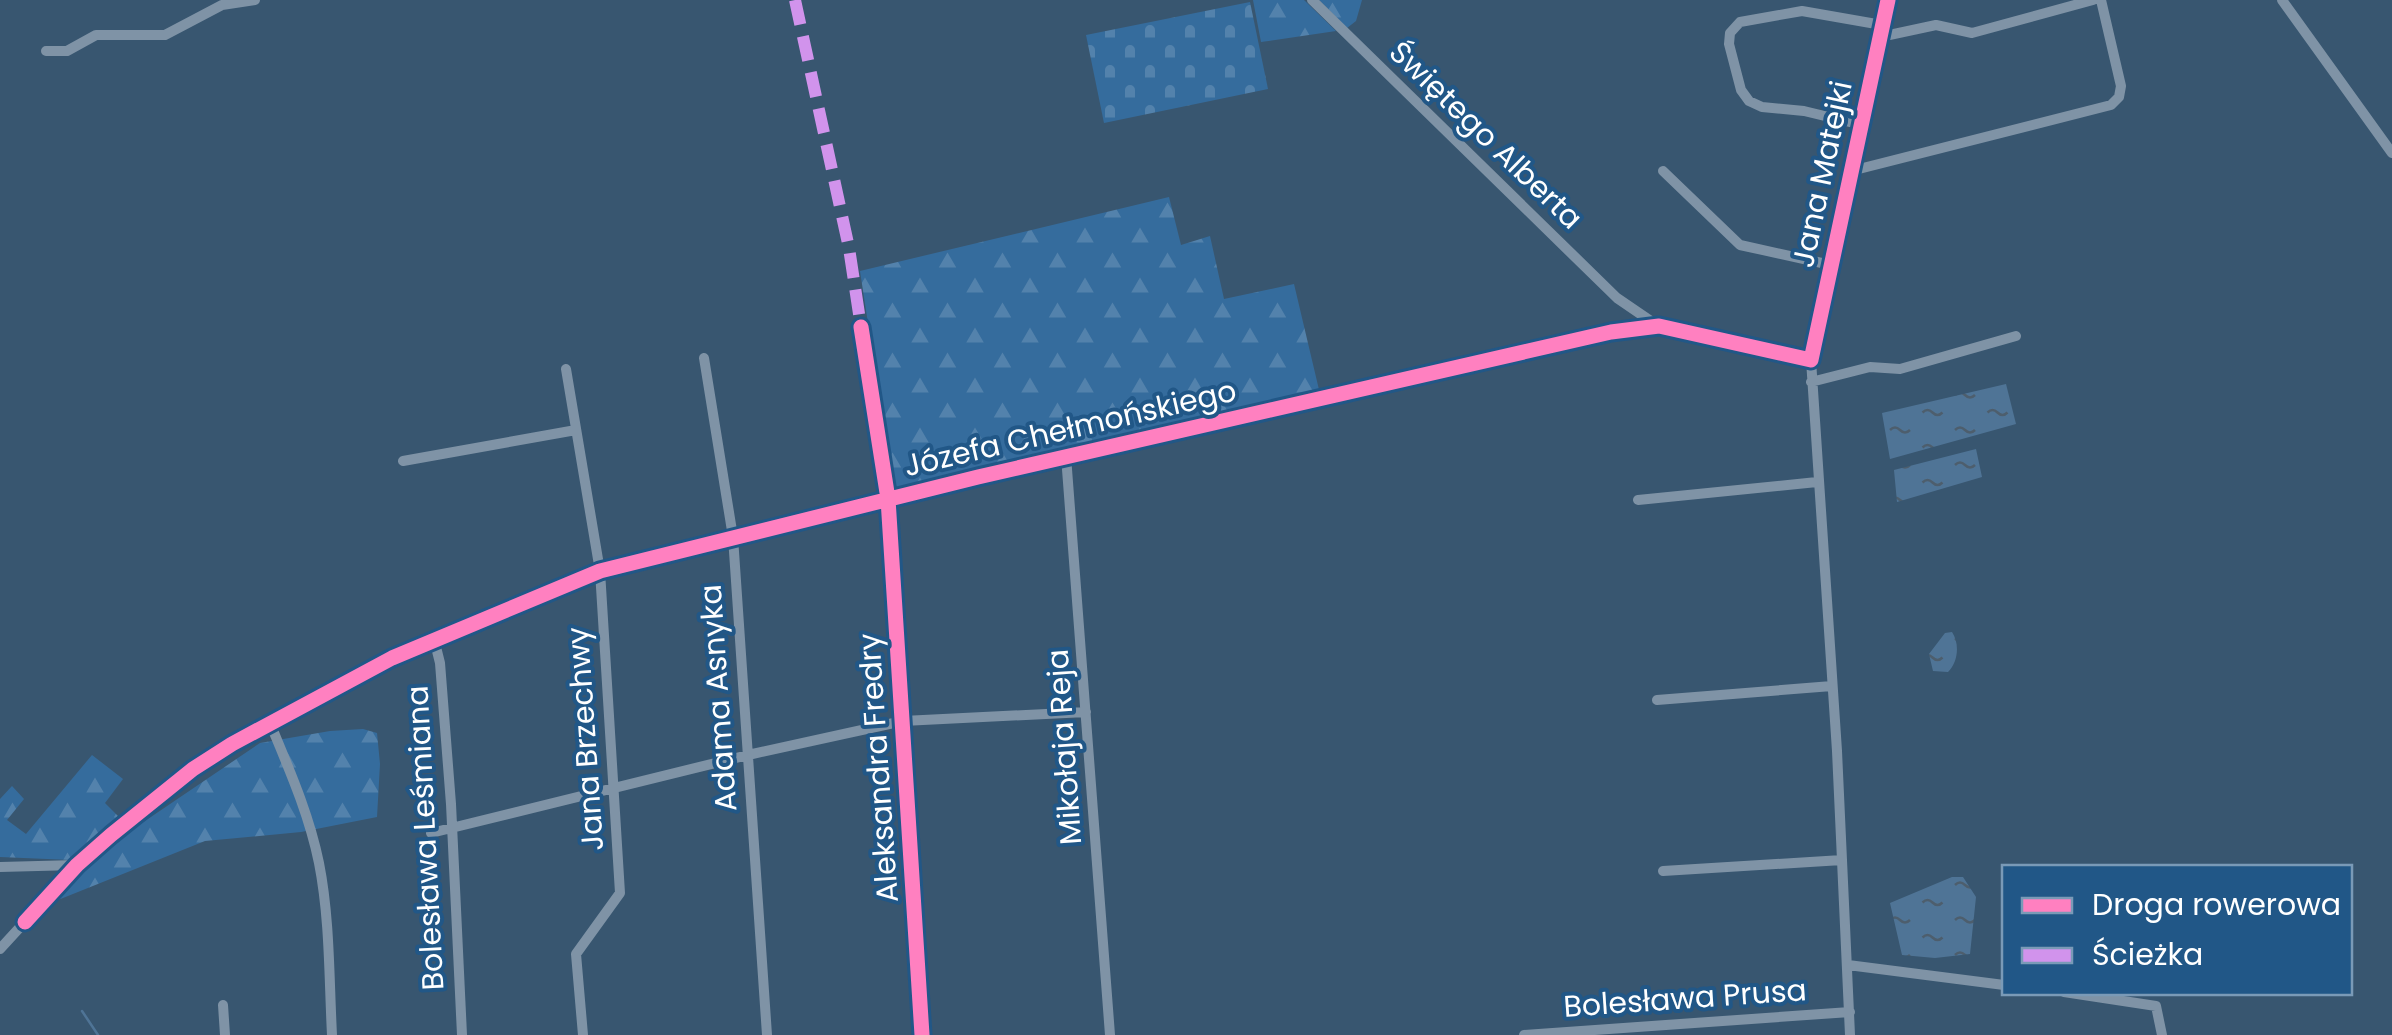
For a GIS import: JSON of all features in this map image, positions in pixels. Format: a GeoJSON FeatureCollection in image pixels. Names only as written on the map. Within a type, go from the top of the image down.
{"type":"FeatureCollection","features":[{"type":"Feature","properties":{"kind":"street"},"geometry":{"type":"LineString","coordinates":[[46,52],[67,52],[96,35],[165,34],[222,5],[255,0]]}},
{"type":"Feature","properties":{"kind":"street","name":"Świętego Alberta"},"geometry":{"type":"LineString","coordinates":[[1312,0],[1625,305],[1659,326]]}},
{"type":"Feature","properties":{"kind":"street","name":"Jana Matejki"},"geometry":{"type":"LineString","coordinates":[[1850,1035],[1810,360],[1888,0]]}},
{"type":"Feature","properties":{"kind":"street"},"geometry":{"type":"LineString","coordinates":[[1862,125],[1762,107],[1749,100],[1741,90],[1730,33],[1740,22],[1795,11],[1881,31],[1936,25],[1972,33],[2092,0]]}},
{"type":"Feature","properties":{"kind":"street"},"geometry":{"type":"LineString","coordinates":[[1852,172],[2110,106],[2122,89],[2102,0]]}},
{"type":"Feature","properties":{"kind":"street"},"geometry":{"type":"LineString","coordinates":[[2282,0],[2392,153]]}},
{"type":"Feature","properties":{"kind":"street"},"geometry":{"type":"LineString","coordinates":[[1663,171],[1740,245],[1832,265]]}},
{"type":"Feature","properties":{"kind":"street"},"geometry":{"type":"LineString","coordinates":[[1618,331],[1628,317],[1625,305]]}},
{"type":"Feature","properties":{"kind":"street","name":"Józefa Chełmońskiego"},"geometry":{"type":"LineString","coordinates":[[0,949],[78,865],[193,768],[270,723],[434,639],[600,571],[1066,456],[1618,331],[1659,326],[1810,360]]}},
{"type":"Feature","properties":{"kind":"street","name":"Aleksandra Fredry"},"geometry":{"type":"LineString","coordinates":[[861,327],[888,499],[922,1035]]}},
{"type":"Feature","properties":{"kind":"street"},"geometry":{"type":"LineString","coordinates":[[1811,382],[1870,367],[1900,369],[2016,336]]}},
{"type":"Feature","properties":{"kind":"street","name":"Adama Asnyka"},"geometry":{"type":"LineString","coordinates":[[704,358],[732,538],[767,1035]]}},
{"type":"Feature","properties":{"kind":"street","name":"Jana Brzechwy"},"geometry":{"type":"LineString","coordinates":[[566,368],[600,571],[620,893],[576,954],[582,1035]]}},
{"type":"Feature","properties":{"kind":"street"},"geometry":{"type":"LineString","coordinates":[[403,461],[576,430]]}},
{"type":"Feature","properties":{"kind":"street","name":"Mikołaja Reja"},"geometry":{"type":"LineString","coordinates":[[1066,456],[1110,1035]]}},
{"type":"Feature","properties":{"kind":"street"},"geometry":{"type":"LineString","coordinates":[[1638,500],[1817,482]]}},
{"type":"Feature","properties":{"kind":"street","name":"Bolesława Leśmiana"},"geometry":{"type":"LineString","coordinates":[[434,639],[441,680],[462,1035]]}},
{"type":"Feature","properties":{"kind":"street"},"geometry":{"type":"LineString","coordinates":[[1657,700],[1832,686]]}},
{"type":"Feature","properties":{"kind":"street"},"geometry":{"type":"LineString","coordinates":[[431,833],[903,721],[1086,712]]}},
{"type":"Feature","properties":{"kind":"street"},"geometry":{"type":"LineString","coordinates":[[270,723],[300,795],[318,860],[325,898],[332,1035]]}},
{"type":"Feature","properties":{"kind":"street"},"geometry":{"type":"LineString","coordinates":[[1663,871],[1842,860]]}},
{"type":"Feature","properties":{"kind":"street"},"geometry":{"type":"LineString","coordinates":[[0,866],[78,865]]}},
{"type":"Feature","properties":{"kind":"street"},"geometry":{"type":"LineString","coordinates":[[1848,965],[2002,984]]}},
{"type":"Feature","properties":{"kind":"street"},"geometry":{"type":"LineString","coordinates":[[2084,995],[2156,1006],[2162,1035]]}},
{"type":"Feature","properties":{"kind":"street"},"geometry":{"type":"LineString","coordinates":[[224,1005],[225,1035]]}},
{"type":"Feature","properties":{"kind":"street","name":"Bolesława Prusa"},"geometry":{"type":"LineString","coordinates":[[1524,1035],[1692,1029],[1850,1012]]}},
{"type":"Feature","properties":{"kind":"green space"},"geometry":{"type":"Polygon","coordinates":[[[1253,0],[1304,0],[1336,31],[1261,42],[1253,0]]]}},
{"type":"Feature","properties":{"kind":"green space"},"geometry":{"type":"Polygon","coordinates":[[[1319,0],[1362,0],[1356,21],[1347,28],[1319,0]]]}},
{"type":"Feature","properties":{"kind":"green space"},"geometry":{"type":"Polygon","coordinates":[[[1250,2],[1268,89],[1104,123],[1086,35],[1250,2]]]}},
{"type":"Feature","properties":{"kind":"green space"},"geometry":{"type":"Polygon","coordinates":[[[1169,197],[1181,245],[1210,236],[1224,299],[1294,284],[1320,394],[894,493],[860,271],[1169,197]]]}},
{"type":"Feature","properties":{"kind":"green space"},"geometry":{"type":"Polygon","coordinates":[[[363,729],[377,733],[377,817],[301,832],[205,841],[53,902],[117,840],[260,743],[363,729]]]}},
{"type":"Feature","properties":{"kind":"green space"},"geometry":{"type":"Polygon","coordinates":[[[92,755],[123,779],[105,803],[118,816],[71,860],[0,857],[0,799],[12,786],[24,799],[7,820],[26,834],[92,755]]]}},
{"type":"Feature","properties":{"kind":"water"},"geometry":{"type":"Polygon","coordinates":[[[2006,384],[2016,424],[1890,459],[1882,413],[2006,384]]]}},
{"type":"Feature","properties":{"kind":"water"},"geometry":{"type":"Polygon","coordinates":[[[1976,449],[1982,477],[1897,502],[1894,470],[1976,449]]]}},
{"type":"Feature","properties":{"kind":"water"},"geometry":{"type":"Polygon","coordinates":[[[1952,632],[1957,647],[1954,663],[1948,672],[1933,671],[1929,654],[1945,633],[1952,632]]]}},
{"type":"Feature","properties":{"kind":"water"},"geometry":{"type":"Polygon","coordinates":[[[1952,877],[1963,877],[1976,897],[1970,954],[1935,958],[1902,955],[1890,903],[1952,877]]]}},
{"type":"Feature","properties":{"kind":"waterway"},"geometry":{"type":"LineString","coordinates":[[82,1011],[98,1035]]}},
{"type":"Feature","properties":{"kind":"marked path"},"geometry":{"type":"LineString","coordinates":[[795,0],[849,248],[861,327]]}},
{"type":"Feature","properties":{"kind":"cycle path"},"geometry":{"type":"LineString","coordinates":[[25,922],[77,865],[111,835],[193,769],[232,744],[392,658],[600,571],[978,477],[1611,332],[1659,326],[1811,360],[1888,0]]}},
{"type":"Feature","properties":{"kind":"cycle path"},"geometry":{"type":"LineString","coordinates":[[861,327],[888,499],[922,1035]]}}]}
